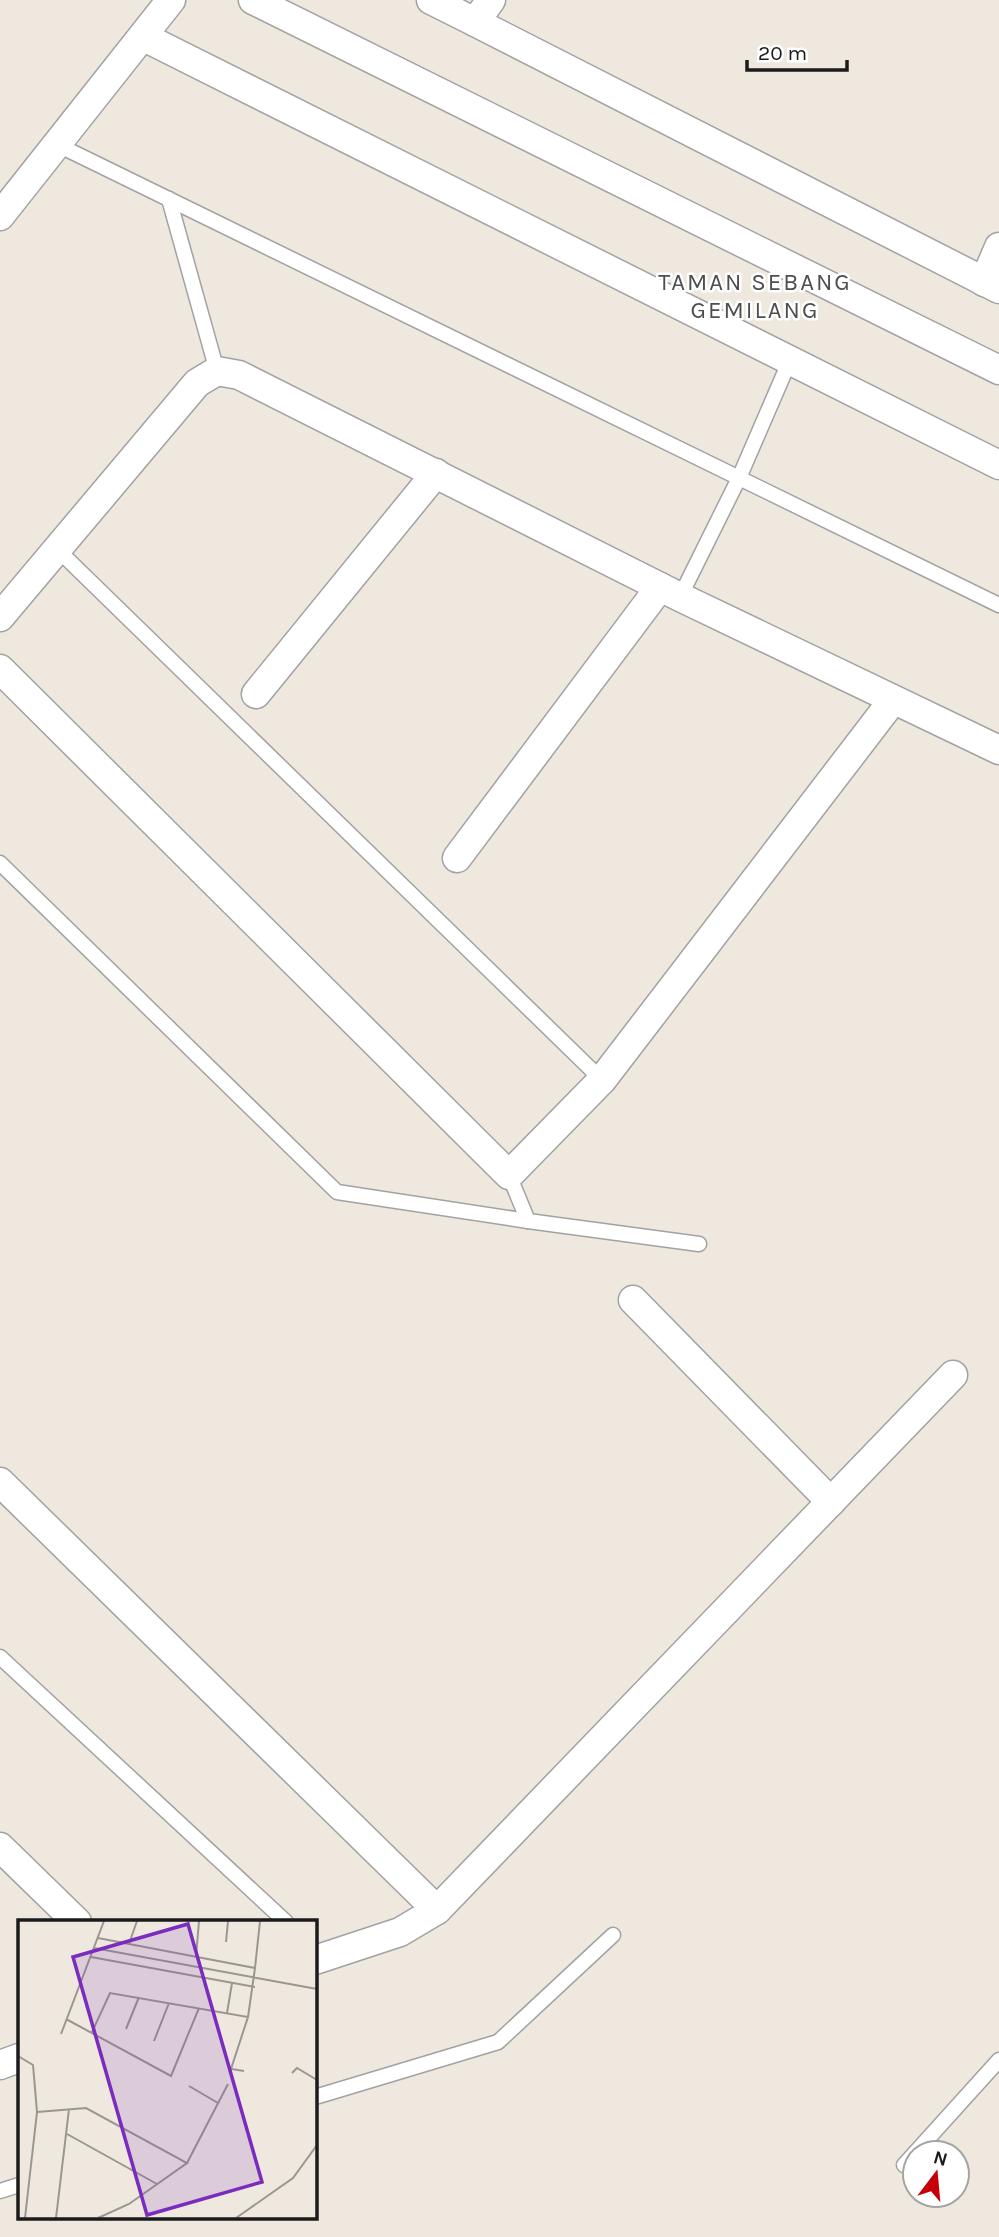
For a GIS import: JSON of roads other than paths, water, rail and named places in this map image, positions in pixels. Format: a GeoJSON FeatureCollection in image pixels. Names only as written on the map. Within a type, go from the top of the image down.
{"type":"FeatureCollection","features":[{"type":"Feature","properties":{"kind":"street"},"geometry":{"type":"LineString","coordinates":[[0,216],[171,0]]}},
{"type":"Feature","properties":{"kind":"street"},"geometry":{"type":"LineString","coordinates":[[253,0],[999,370]]}},
{"type":"Feature","properties":{"kind":"street"},"geometry":{"type":"LineString","coordinates":[[431,0],[483,11],[992,286],[999,247]]}},
{"type":"Feature","properties":{"kind":"street"},"geometry":{"type":"LineString","coordinates":[[144,37],[999,465]]}},
{"type":"Feature","properties":{"kind":"street"},"geometry":{"type":"LineString","coordinates":[[0,617],[197,383],[217,371],[239,375],[670,592],[999,750]]}},
{"type":"Feature","properties":{"kind":"street"},"geometry":{"type":"LineString","coordinates":[[256,694],[436,473]]}},
{"type":"Feature","properties":{"kind":"street"},"geometry":{"type":"LineString","coordinates":[[457,858],[670,592]]}},
{"type":"Feature","properties":{"kind":"street"},"geometry":{"type":"LineString","coordinates":[[0,669],[509,1175],[602,1080],[893,700]]}},
{"type":"Feature","properties":{"kind":"street"},"geometry":{"type":"LineString","coordinates":[[633,1300],[831,1502]]}},
{"type":"Feature","properties":{"kind":"street"},"geometry":{"type":"LineString","coordinates":[[318,1956],[400,1932],[437,1910],[953,1375]]}},
{"type":"Feature","properties":{"kind":"street"},"geometry":{"type":"LineString","coordinates":[[0,1482],[437,1910]]}},
{"type":"Feature","properties":{"kind":"street"},"geometry":{"type":"LineString","coordinates":[[0,1847],[75,1920]]}},
{"type":"Feature","properties":{"kind":"street"},"geometry":{"type":"LineString","coordinates":[[0,2065],[18,2058]]}},
{"type":"Feature","properties":{"kind":"lane"},"geometry":{"type":"LineString","coordinates":[[56,144],[999,605]]}},
{"type":"Feature","properties":{"kind":"lane"},"geometry":{"type":"LineString","coordinates":[[169,199],[217,371]]}},
{"type":"Feature","properties":{"kind":"lane"},"geometry":{"type":"LineString","coordinates":[[670,592],[739,478],[790,360]]}},
{"type":"Feature","properties":{"kind":"lane"},"geometry":{"type":"LineString","coordinates":[[57,548],[602,1080]]}},
{"type":"Feature","properties":{"kind":"lane"},"geometry":{"type":"LineString","coordinates":[[0,863],[337,1192],[699,1244]]}},
{"type":"Feature","properties":{"kind":"lane"},"geometry":{"type":"LineString","coordinates":[[509,1175],[528,1221]]}},
{"type":"Feature","properties":{"kind":"lane"},"geometry":{"type":"LineString","coordinates":[[0,1657],[284,1920]]}},
{"type":"Feature","properties":{"kind":"lane"},"geometry":{"type":"LineString","coordinates":[[317,2096],[498,2042],[613,1935]]}},
{"type":"Feature","properties":{"kind":"lane"},"geometry":{"type":"LineString","coordinates":[[928,2139],[999,2060]]}},
{"type":"Feature","properties":{"kind":"lane"},"geometry":{"type":"LineString","coordinates":[[0,2191],[18,2185]]}},
{"type":"Feature","properties":{"kind":"district","name":"TAMAN SEBANG GEMILANG"},"geometry":{"type":"Point","coordinates":[755,296]}}]}
